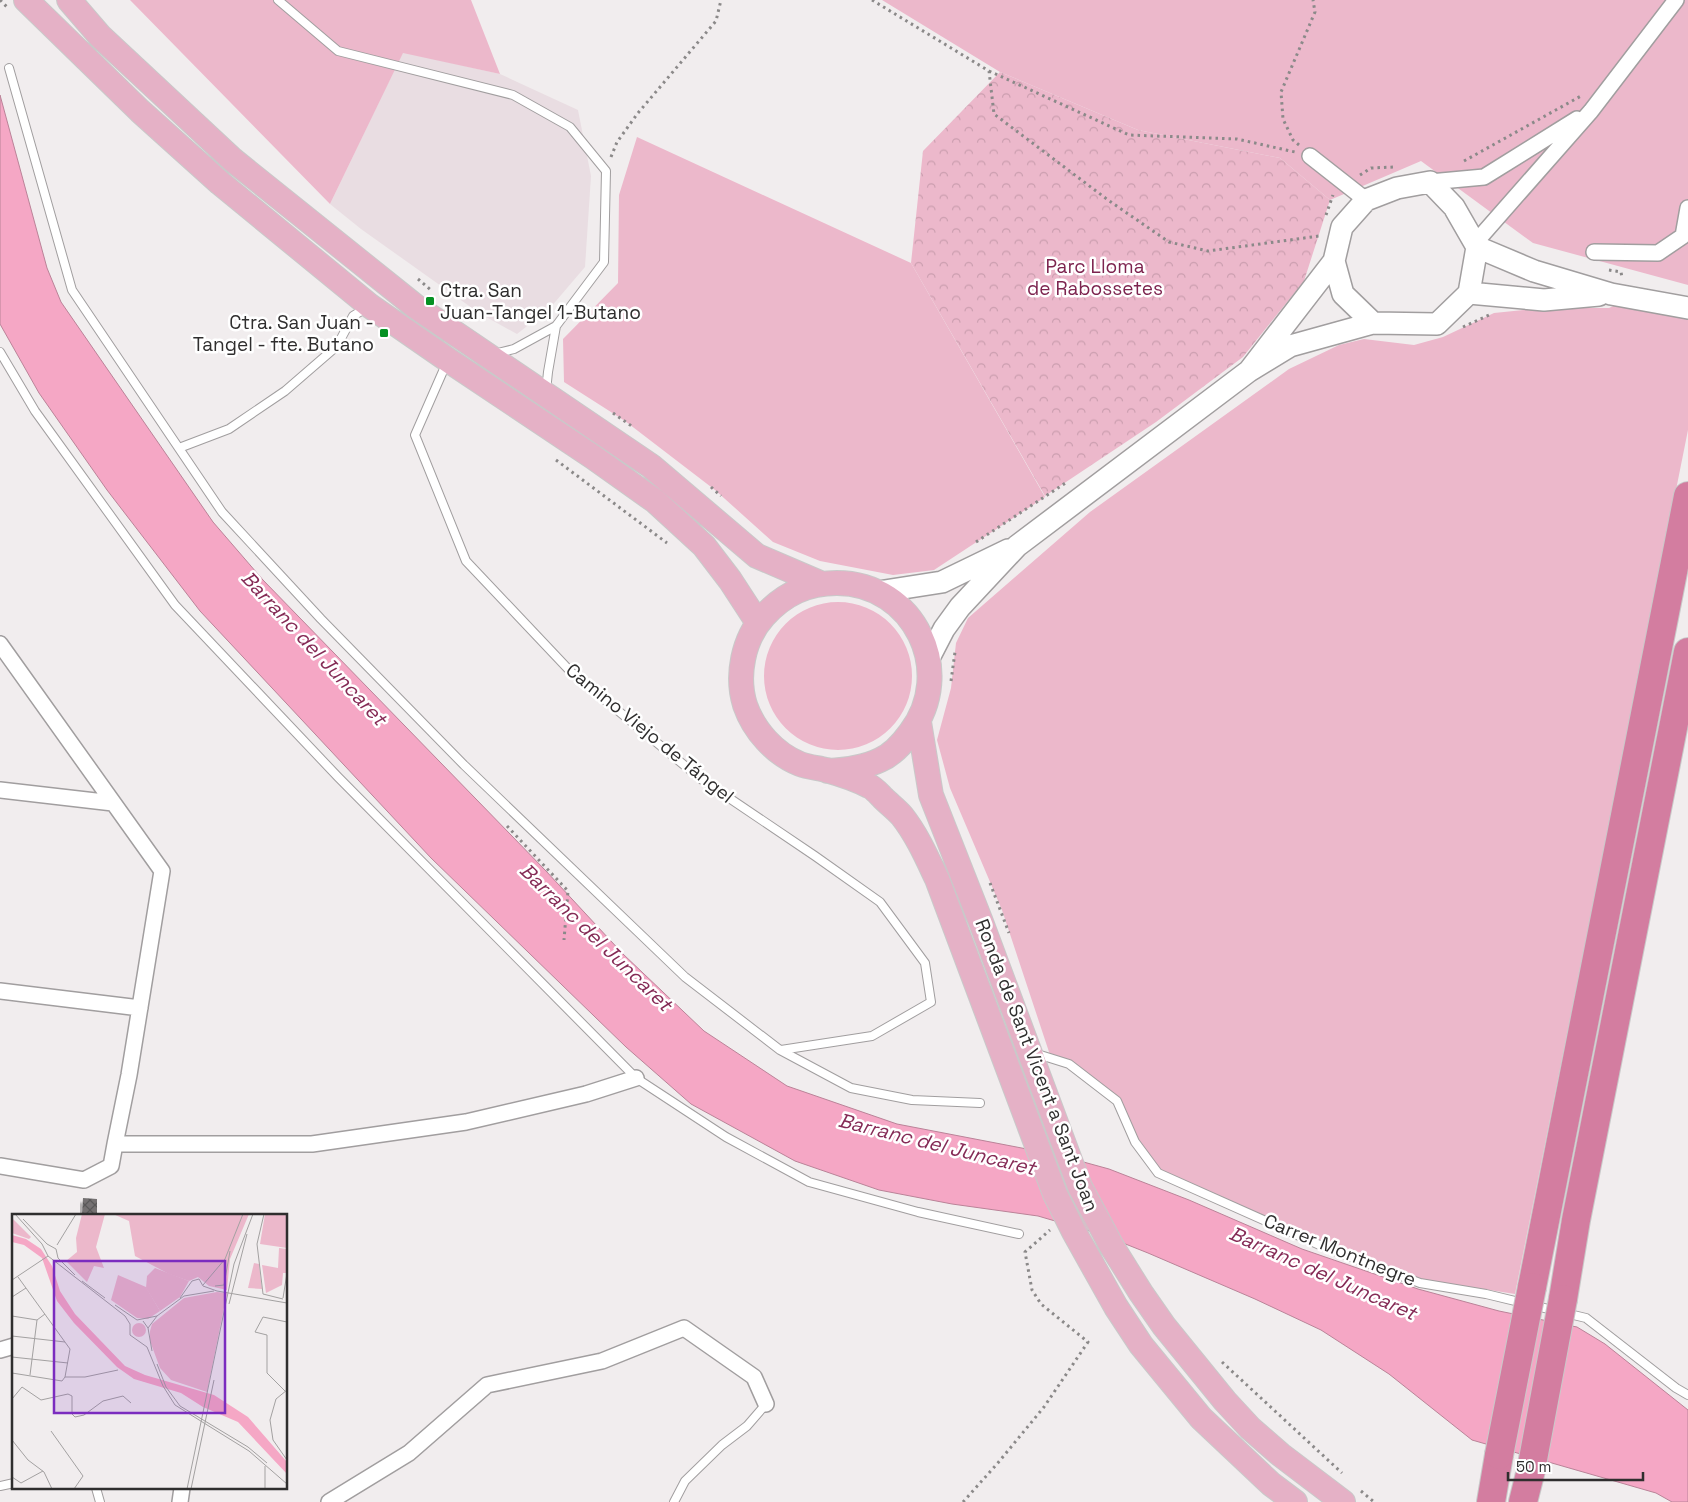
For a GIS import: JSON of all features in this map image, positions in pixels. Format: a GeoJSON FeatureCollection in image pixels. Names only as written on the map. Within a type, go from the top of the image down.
{"type":"FeatureCollection","features":[{"type":"Feature","properties":{"kind":"highway"},"geometry":{"type":"LineString","coordinates":[[1491,1502],[1688,496]]}},
{"type":"Feature","properties":{"kind":"highway"},"geometry":{"type":"LineString","coordinates":[[1523,1502],[1531,1470],[1576,1220],[1688,652]]}},
{"type":"Feature","properties":{"kind":"main road","name":"Ronda de Sant Vicent a Sant Joan"},"geometry":{"type":"LineString","coordinates":[[69,0],[100,36],[233,160],[415,306],[652,466],[757,556],[820,583]]}},
{"type":"Feature","properties":{"kind":"main road"},"geometry":{"type":"LineString","coordinates":[[17,4],[220,183],[370,306],[593,456],[655,501],[704,546],[730,580],[758,623]]}},
{"type":"Feature","properties":{"kind":"main road"},"geometry":{"type":"LineString","coordinates":[[1249,370],[1334,261],[1342,228],[1366,200],[1397,188],[1430,182],[1454,207],[1476,245],[1534,271],[1618,295],[1688,308]]}},
{"type":"Feature","properties":{"kind":"main road"},"geometry":{"type":"LineString","coordinates":[[929,658],[944,629],[960,607],[1018,546],[1249,370],[1290,346],[1373,323],[1437,324],[1469,293],[1476,245]]}},
{"type":"Feature","properties":{"kind":"main road"},"geometry":{"type":"LineString","coordinates":[[1334,261],[1343,294],[1373,323]]}},
{"type":"Feature","properties":{"kind":"main road"},"geometry":{"type":"LineString","coordinates":[[1469,293],[1544,300],[1618,295]]}},
{"type":"Feature","properties":{"kind":"main road"},"geometry":{"type":"LineString","coordinates":[[878,592],[942,582],[959,572],[1018,546]]}},
{"type":"Feature","properties":{"kind":"main road","name":"Ronda de Sant Vicent a Sant Joan"},"geometry":{"type":"LineString","coordinates":[[828,771],[855,769],[881,760],[902,744],[919,722],[927,702],[931,680],[929,658],[919,631],[902,609],[878,592],[850,583],[820,583],[796,591],[775,604],[758,623],[745,648],[741,676],[745,704],[757,730],[776,750],[800,764],[828,771],[870,786],[902,816],[920,844],[937,879],[956,927],[1055,1194],[1063,1230],[1140,1345],[1201,1418],[1271,1484],[1295,1502]]}},
{"type":"Feature","properties":{"kind":"main road","name":"Ronda de Sant Vicent a Sant Joan"},"geometry":{"type":"LineString","coordinates":[[919,722],[931,795],[1080,1187],[1111,1245],[1160,1319],[1225,1401],[1250,1428],[1281,1456],[1350,1495]]}},
{"type":"Feature","properties":{"kind":"street"},"geometry":{"type":"LineString","coordinates":[[1476,245],[1591,111],[1676,0]]}},
{"type":"Feature","properties":{"kind":"street"},"geometry":{"type":"LineString","coordinates":[[1430,182],[1484,177],[1591,111]]}},
{"type":"Feature","properties":{"kind":"street"},"geometry":{"type":"LineString","coordinates":[[1310,156],[1366,200]]}},
{"type":"Feature","properties":{"kind":"street"},"geometry":{"type":"LineString","coordinates":[[1594,252],[1658,253],[1683,236],[1688,208]]}},
{"type":"Feature","properties":{"kind":"street"},"geometry":{"type":"LineString","coordinates":[[0,644],[162,871],[129,1075],[111,1166],[84,1180],[0,1166]]}},
{"type":"Feature","properties":{"kind":"street"},"geometry":{"type":"LineString","coordinates":[[0,790],[113,804]]}},
{"type":"Feature","properties":{"kind":"street"},"geometry":{"type":"LineString","coordinates":[[0,991],[140,1008]]}},
{"type":"Feature","properties":{"kind":"street"},"geometry":{"type":"LineString","coordinates":[[115,1144],[312,1144],[466,1122],[586,1094],[636,1078]]}},
{"type":"Feature","properties":{"kind":"street"},"geometry":{"type":"LineString","coordinates":[[329,1502],[409,1453],[487,1385],[602,1361],[684,1328],[754,1377],[766,1404]]}},
{"type":"Feature","properties":{"kind":"lane"},"geometry":{"type":"LineString","coordinates":[[278,0],[338,51],[513,96],[570,127],[606,171],[604,262],[556,326],[514,349],[487,356]]}},
{"type":"Feature","properties":{"kind":"lane"},"geometry":{"type":"LineString","coordinates":[[9,68],[72,290],[222,512],[322,620],[464,765],[685,977],[780,1050],[851,1088],[912,1100],[980,1102]]}},
{"type":"Feature","properties":{"kind":"lane"},"geometry":{"type":"LineString","coordinates":[[179,448],[230,430],[285,391],[337,346],[353,316],[370,306]]}},
{"type":"Feature","properties":{"kind":"lane"},"geometry":{"type":"LineString","coordinates":[[546,395],[556,326]]}},
{"type":"Feature","properties":{"kind":"lane"},"geometry":{"type":"LineString","coordinates":[[0,352],[35,411],[175,605],[338,777],[636,1078],[726,1137],[809,1182],[918,1212],[1019,1234]]}},
{"type":"Feature","properties":{"kind":"lane","name":"Camino Viejo de Tángel"},"geometry":{"type":"LineString","coordinates":[[448,360],[415,435],[466,560],[571,672],[701,779],[880,902],[924,963],[931,1002],[872,1036],[780,1050]]}},
{"type":"Feature","properties":{"kind":"lane","name":"Carrer Montnegre"},"geometry":{"type":"LineString","coordinates":[[1029,1051],[1069,1064],[1117,1101],[1135,1142],[1158,1173],[1324,1247],[1420,1283],[1486,1294],[1586,1318],[1676,1388],[1688,1395]]}},
{"type":"Feature","properties":{"kind":"lane"},"geometry":{"type":"LineString","coordinates":[[674,1502],[685,1481],[722,1445],[747,1426],[766,1404]]}},
{"type":"Feature","properties":{"kind":"path"},"geometry":{"type":"LineString","coordinates":[[606,171],[617,142],[638,113],[716,21],[721,0]]}},
{"type":"Feature","properties":{"kind":"path"},"geometry":{"type":"LineString","coordinates":[[872,0],[989,70],[1129,135],[1238,139],[1310,156]]}},
{"type":"Feature","properties":{"kind":"path"},"geometry":{"type":"LineString","coordinates":[[1310,156],[1293,140],[1283,119],[1280,92],[1315,12],[1313,0]]}},
{"type":"Feature","properties":{"kind":"path"},"geometry":{"type":"LineString","coordinates":[[1,1],[17,4]]}},
{"type":"Feature","properties":{"kind":"path"},"geometry":{"type":"LineString","coordinates":[[989,70],[994,114],[1108,200],[1169,242],[1208,252],[1319,236]]}},
{"type":"Feature","properties":{"kind":"path"},"geometry":{"type":"LineString","coordinates":[[1469,159],[1484,177]]}},
{"type":"Feature","properties":{"kind":"path"},"geometry":{"type":"LineString","coordinates":[[1602,269],[1622,272],[1618,295]]}},
{"type":"Feature","properties":{"kind":"path"},"geometry":{"type":"LineString","coordinates":[[1460,329],[1494,313]]}},
{"type":"Feature","properties":{"kind":"path"},"geometry":{"type":"LineString","coordinates":[[549,454],[673,547]]}},
{"type":"Feature","properties":{"kind":"path"},"geometry":{"type":"LineString","coordinates":[[509,808],[507,826],[568,891],[564,940]]}},
{"type":"Feature","properties":{"kind":"path"},"geometry":{"type":"LineString","coordinates":[[963,1502],[1044,1407],[1088,1342],[1041,1304],[1032,1290],[1025,1252],[1063,1230]]}},
{"type":"Feature","properties":{"kind":"path"},"geometry":{"type":"LineString","coordinates":[[1221,1361],[1343,1474]]}},
{"type":"Feature","properties":{"kind":"path"},"geometry":{"type":"LineString","coordinates":[[1350,1495],[1374,1502]]}},
{"type":"Feature","properties":{"kind":"shaded area"},"geometry":{"type":"Polygon","coordinates":[[[403,52],[500,74],[578,110],[591,176],[585,267],[550,308],[517,334],[479,313],[361,229],[330,204],[403,52]]]}},
{"type":"Feature","properties":{"kind":"green space"},"geometry":{"type":"Polygon","coordinates":[[[130,0],[471,0],[500,74],[403,53],[330,204],[130,0]]]}},
{"type":"Feature","properties":{"kind":"green space"},"geometry":{"type":"Polygon","coordinates":[[[882,0],[1688,0],[1688,285],[1533,243],[1421,161],[1330,200],[1280,158],[1138,130],[1000,72],[882,0]]]}},
{"type":"Feature","properties":{"kind":"green space","name":"Parc Lloma de Rabossetes"},"geometry":{"type":"Polygon","coordinates":[[[1000,72],[1138,130],[1280,158],[1330,200],[1304,281],[1243,357],[1156,422],[1045,496],[911,263],[923,151],[1000,72]]]}},
{"type":"Feature","properties":{"kind":"green space"},"geometry":{"type":"Polygon","coordinates":[[[637,137],[911,263],[1045,497],[934,570],[893,575],[820,561],[773,542],[715,490],[625,421],[564,382],[563,339],[618,283],[619,195],[637,137]]]}},
{"type":"Feature","properties":{"kind":"green space"},"geometry":{"type":"Polygon","coordinates":[[[1624,301],[1688,316],[1688,430],[1515,1294],[1420,1279],[1324,1247],[1158,1173],[1135,1142],[1117,1101],[1069,1064],[1051,1058],[1002,910],[950,788],[937,740],[951,688],[956,643],[968,618],[1090,512],[1289,369],[1339,345],[1364,339],[1414,345],[1443,337],[1494,313],[1544,308],[1609,308],[1624,301]]]}},
{"type":"Feature","properties":{"kind":"green space"},"geometry":{"type":"Polygon","coordinates":[[[838,602],[852,603],[866,608],[879,614],[890,624],[900,635],[906,648],[911,662],[911,690],[906,704],[900,717],[890,728],[879,738],[866,744],[852,749],[838,750],[824,749],[810,744],[797,738],[786,728],[776,717],[770,704],[765,690],[764,676],[765,662],[770,648],[776,635],[786,624],[797,614],[810,608],[824,603],[838,602]]]}},
{"type":"Feature","properties":{"kind":"water","name":"Barranc del Juncaret"},"geometry":{"type":"Polygon","coordinates":[[[0,95],[47,268],[61,302],[213,522],[263,580],[546,871],[623,954],[704,1031],[787,1086],[897,1124],[1058,1155],[1109,1169],[1189,1200],[1302,1249],[1418,1289],[1499,1311],[1577,1327],[1605,1344],[1688,1410],[1688,1502],[1672,1502],[1656,1493],[1472,1440],[1389,1374],[1321,1330],[1255,1299],[1103,1235],[1038,1216],[952,1204],[879,1190],[795,1161],[691,1104],[626,1047],[431,858],[200,611],[107,490],[39,393],[0,324],[0,95]]]}},
{"type":"Feature","properties":{"kind":"building"},"geometry":{"type":"Polygon","coordinates":[[[83,1198],[97,1199],[97,1214],[82,1214],[83,1198]]]}},
{"type":"Feature","properties":{"kind":"place","name":"Ctra. San Juan-Tangel 1-Butano"},"geometry":{"type":"Point","coordinates":[430,301]}},
{"type":"Feature","properties":{"kind":"place","name":"Ctra. San Juan - Tangel - fte. Butano"},"geometry":{"type":"Point","coordinates":[384,333]}}]}
